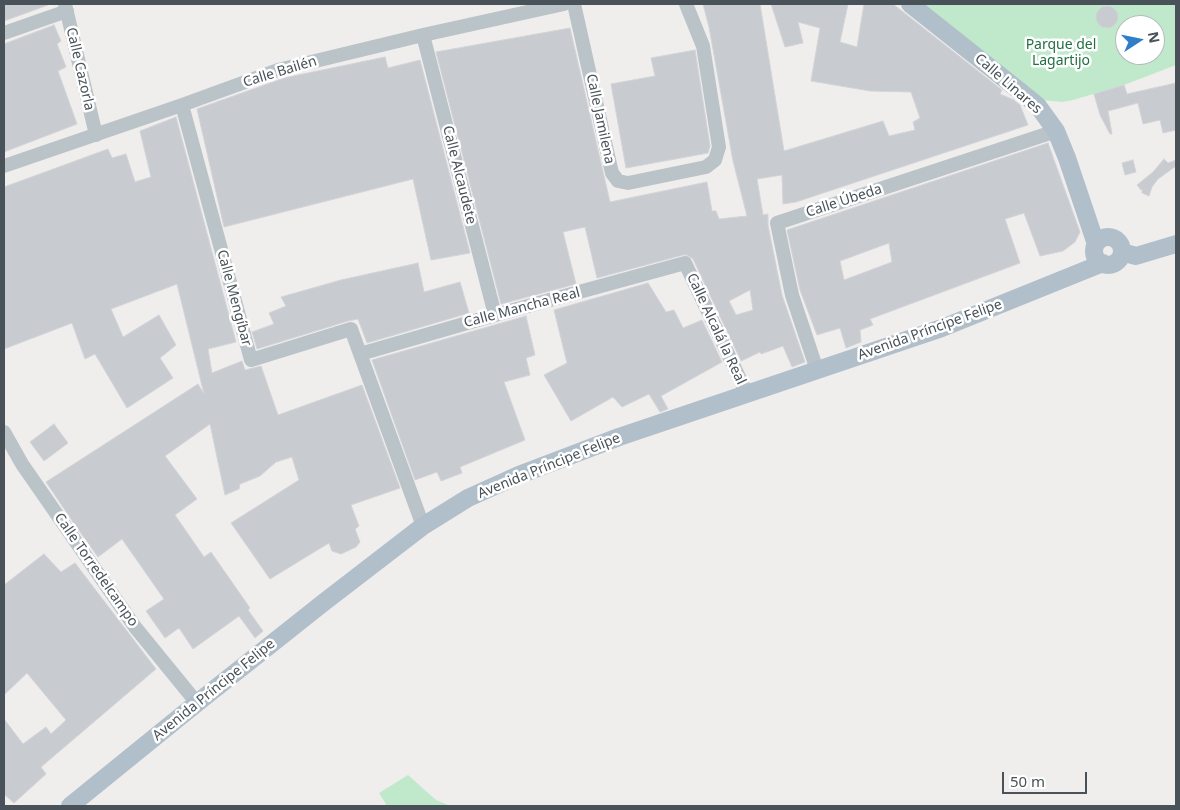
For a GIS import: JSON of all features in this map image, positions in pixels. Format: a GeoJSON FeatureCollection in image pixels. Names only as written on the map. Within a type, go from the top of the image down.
{"type":"FeatureCollection","features":[{"type":"Feature","properties":{"kind":"main road","name":"Calle Linares"},"geometry":{"type":"LineString","coordinates":[[910,4],[1038,106],[1056,131],[1096,244]]}},
{"type":"Feature","properties":{"kind":"main road"},"geometry":{"type":"LineString","coordinates":[[1103,238],[1112,238],[1120,243],[1122,252],[1115,262],[1103,263],[1095,254],[1096,244],[1103,238]]}},
{"type":"Feature","properties":{"kind":"main road"},"geometry":{"type":"LineString","coordinates":[[1122,252],[1136,256],[1176,244]]}},
{"type":"Feature","properties":{"kind":"main road","name":"Avenida Príncipe Felipe"},"geometry":{"type":"LineString","coordinates":[[70,806],[323,603],[423,526],[468,498],[519,475],[619,437],[942,328],[1103,263]]}},
{"type":"Feature","properties":{"kind":"street","name":"Calle Bailén"},"geometry":{"type":"LineString","coordinates":[[4,166],[278,70],[423,34],[564,4]]}},
{"type":"Feature","properties":{"kind":"street","name":"Calle Jamilena"},"geometry":{"type":"LineString","coordinates":[[574,4],[612,173],[618,181],[628,183],[706,167],[715,160],[719,146],[703,46],[686,4]]}},
{"type":"Feature","properties":{"kind":"street"},"geometry":{"type":"LineString","coordinates":[[4,33],[66,8]]}},
{"type":"Feature","properties":{"kind":"street","name":"Calle Cazorla"},"geometry":{"type":"LineString","coordinates":[[66,8],[96,134]]}},
{"type":"Feature","properties":{"kind":"street","name":"Calle Alcaudete"},"geometry":{"type":"LineString","coordinates":[[423,34],[495,314]]}},
{"type":"Feature","properties":{"kind":"street","name":"Calle Mengíbar"},"geometry":{"type":"LineString","coordinates":[[182,105],[251,360],[351,329],[423,526]]}},
{"type":"Feature","properties":{"kind":"street","name":"Calle Úbeda"},"geometry":{"type":"LineString","coordinates":[[816,370],[792,295],[777,223],[1056,131]]}},
{"type":"Feature","properties":{"kind":"street","name":"Calle Mancha Real"},"geometry":{"type":"LineString","coordinates":[[360,354],[495,314],[685,263]]}},
{"type":"Feature","properties":{"kind":"street","name":"Calle Alcalá la Real"},"geometry":{"type":"LineString","coordinates":[[685,263],[746,394]]}},
{"type":"Feature","properties":{"kind":"street","name":"Calle Torredelcampo"},"geometry":{"type":"LineString","coordinates":[[4,432],[22,464],[135,627],[196,703]]}},
{"type":"Feature","properties":{"kind":"green space","name":"Parque del Lagartijo"},"geometry":{"type":"Polygon","coordinates":[[[919,4],[1176,4],[1176,65],[1124,85],[1062,102],[1043,100],[919,4]]]}},
{"type":"Feature","properties":{"kind":"green space"},"geometry":{"type":"Polygon","coordinates":[[[408,775],[436,800],[451,806],[387,806],[379,793],[408,775]]]}},
{"type":"Feature","properties":{"kind":"building"},"geometry":{"type":"Polygon","coordinates":[[[4,4],[48,4],[48,5],[4,21],[4,4]]]}},
{"type":"Feature","properties":{"kind":"building"},"geometry":{"type":"Polygon","coordinates":[[[703,4],[760,4],[784,151],[883,121],[889,136],[915,130],[913,122],[920,118],[911,92],[870,91],[811,81],[820,28],[798,22],[803,43],[785,47],[771,4],[848,4],[840,42],[857,47],[864,4],[893,4],[1002,90],[1000,94],[1020,105],[1028,125],[796,202],[783,204],[782,175],[757,179],[763,215],[768,214],[768,225],[782,295],[805,362],[792,367],[783,346],[761,354],[760,352],[741,361],[693,259],[687,255],[597,278],[585,227],[563,232],[576,284],[501,304],[436,52],[570,28],[610,202],[707,182],[712,211],[716,211],[719,219],[747,216],[733,161],[709,27],[703,4]],[[750,290],[729,301],[736,315],[753,310],[750,290]]]}},
{"type":"Feature","properties":{"kind":"building"},"geometry":{"type":"Polygon","coordinates":[[[1103,7],[1111,7],[1118,15],[1115,15],[1115,23],[1111,27],[1103,27],[1097,21],[1097,13],[1103,7]]]}},
{"type":"Feature","properties":{"kind":"building"},"geometry":{"type":"Polygon","coordinates":[[[54,25],[61,41],[57,44],[66,67],[58,71],[77,124],[4,152],[4,44],[54,25]]]}},
{"type":"Feature","properties":{"kind":"building"},"geometry":{"type":"Polygon","coordinates":[[[695,50],[710,146],[708,153],[626,168],[611,84],[655,76],[651,58],[695,50]]]}},
{"type":"Feature","properties":{"kind":"building"},"geometry":{"type":"Polygon","coordinates":[[[385,57],[388,68],[420,60],[470,253],[431,260],[413,179],[224,227],[197,109],[284,78],[385,57]]]}},
{"type":"Feature","properties":{"kind":"building"},"geometry":{"type":"Polygon","coordinates":[[[1176,83],[1176,130],[1163,133],[1160,120],[1143,124],[1138,103],[1108,111],[1112,134],[1110,134],[1100,115],[1094,94],[1124,85],[1127,94],[1176,83]]]}},
{"type":"Feature","properties":{"kind":"building"},"geometry":{"type":"Polygon","coordinates":[[[176,117],[236,342],[208,349],[212,373],[242,361],[245,370],[261,366],[278,415],[362,385],[400,488],[351,505],[359,526],[355,529],[360,542],[356,547],[341,554],[332,551],[329,543],[270,579],[231,523],[299,480],[292,457],[276,462],[260,476],[240,484],[239,489],[225,495],[210,424],[165,456],[197,499],[175,515],[204,557],[211,552],[250,608],[248,610],[263,631],[255,638],[239,616],[193,649],[179,628],[165,638],[146,611],[164,599],[122,539],[98,557],[46,482],[198,384],[204,394],[177,284],[111,309],[123,337],[159,315],[176,345],[160,358],[173,378],[127,408],[95,354],[85,359],[72,323],[4,349],[4,187],[108,149],[112,158],[126,154],[135,182],[151,177],[140,131],[176,117]]]}},
{"type":"Feature","properties":{"kind":"building"},"geometry":{"type":"Polygon","coordinates":[[[1048,143],[1080,232],[1075,242],[1063,251],[1040,256],[1024,213],[1005,219],[1020,263],[870,319],[873,325],[860,330],[861,342],[846,348],[840,328],[817,335],[800,290],[787,230],[1048,143]],[[889,243],[840,261],[844,280],[892,262],[889,243]]]}},
{"type":"Feature","properties":{"kind":"building"},"geometry":{"type":"Polygon","coordinates":[[[1164,159],[1168,163],[1176,160],[1176,166],[1158,179],[1152,187],[1149,196],[1142,193],[1142,189],[1137,185],[1153,172],[1164,159]]]}},
{"type":"Feature","properties":{"kind":"building"},"geometry":{"type":"Polygon","coordinates":[[[1133,160],[1136,172],[1125,175],[1122,163],[1133,160]]]}},
{"type":"Feature","properties":{"kind":"building"},"geometry":{"type":"Polygon","coordinates":[[[418,263],[424,292],[460,282],[469,313],[367,343],[358,319],[257,349],[252,332],[274,324],[269,313],[286,306],[281,297],[341,280],[418,263]]]}},
{"type":"Feature","properties":{"kind":"building"},"geometry":{"type":"Polygon","coordinates":[[[648,283],[666,312],[674,310],[683,328],[702,320],[722,362],[661,396],[668,409],[660,412],[649,394],[622,407],[613,397],[571,421],[544,375],[567,363],[554,310],[648,283]]]}},
{"type":"Feature","properties":{"kind":"building"},"geometry":{"type":"Polygon","coordinates":[[[526,316],[535,355],[526,358],[530,375],[504,382],[525,440],[460,467],[462,473],[441,481],[437,472],[415,480],[372,360],[526,316]]]}},
{"type":"Feature","properties":{"kind":"building"},"geometry":{"type":"Polygon","coordinates":[[[54,424],[68,443],[44,461],[30,442],[54,424]]]}},
{"type":"Feature","properties":{"kind":"building"},"geometry":{"type":"Polygon","coordinates":[[[44,554],[61,572],[75,563],[156,669],[41,767],[46,774],[14,803],[4,794],[4,719],[23,744],[46,727],[51,734],[66,720],[27,673],[4,695],[4,585],[44,554]]]}}]}
